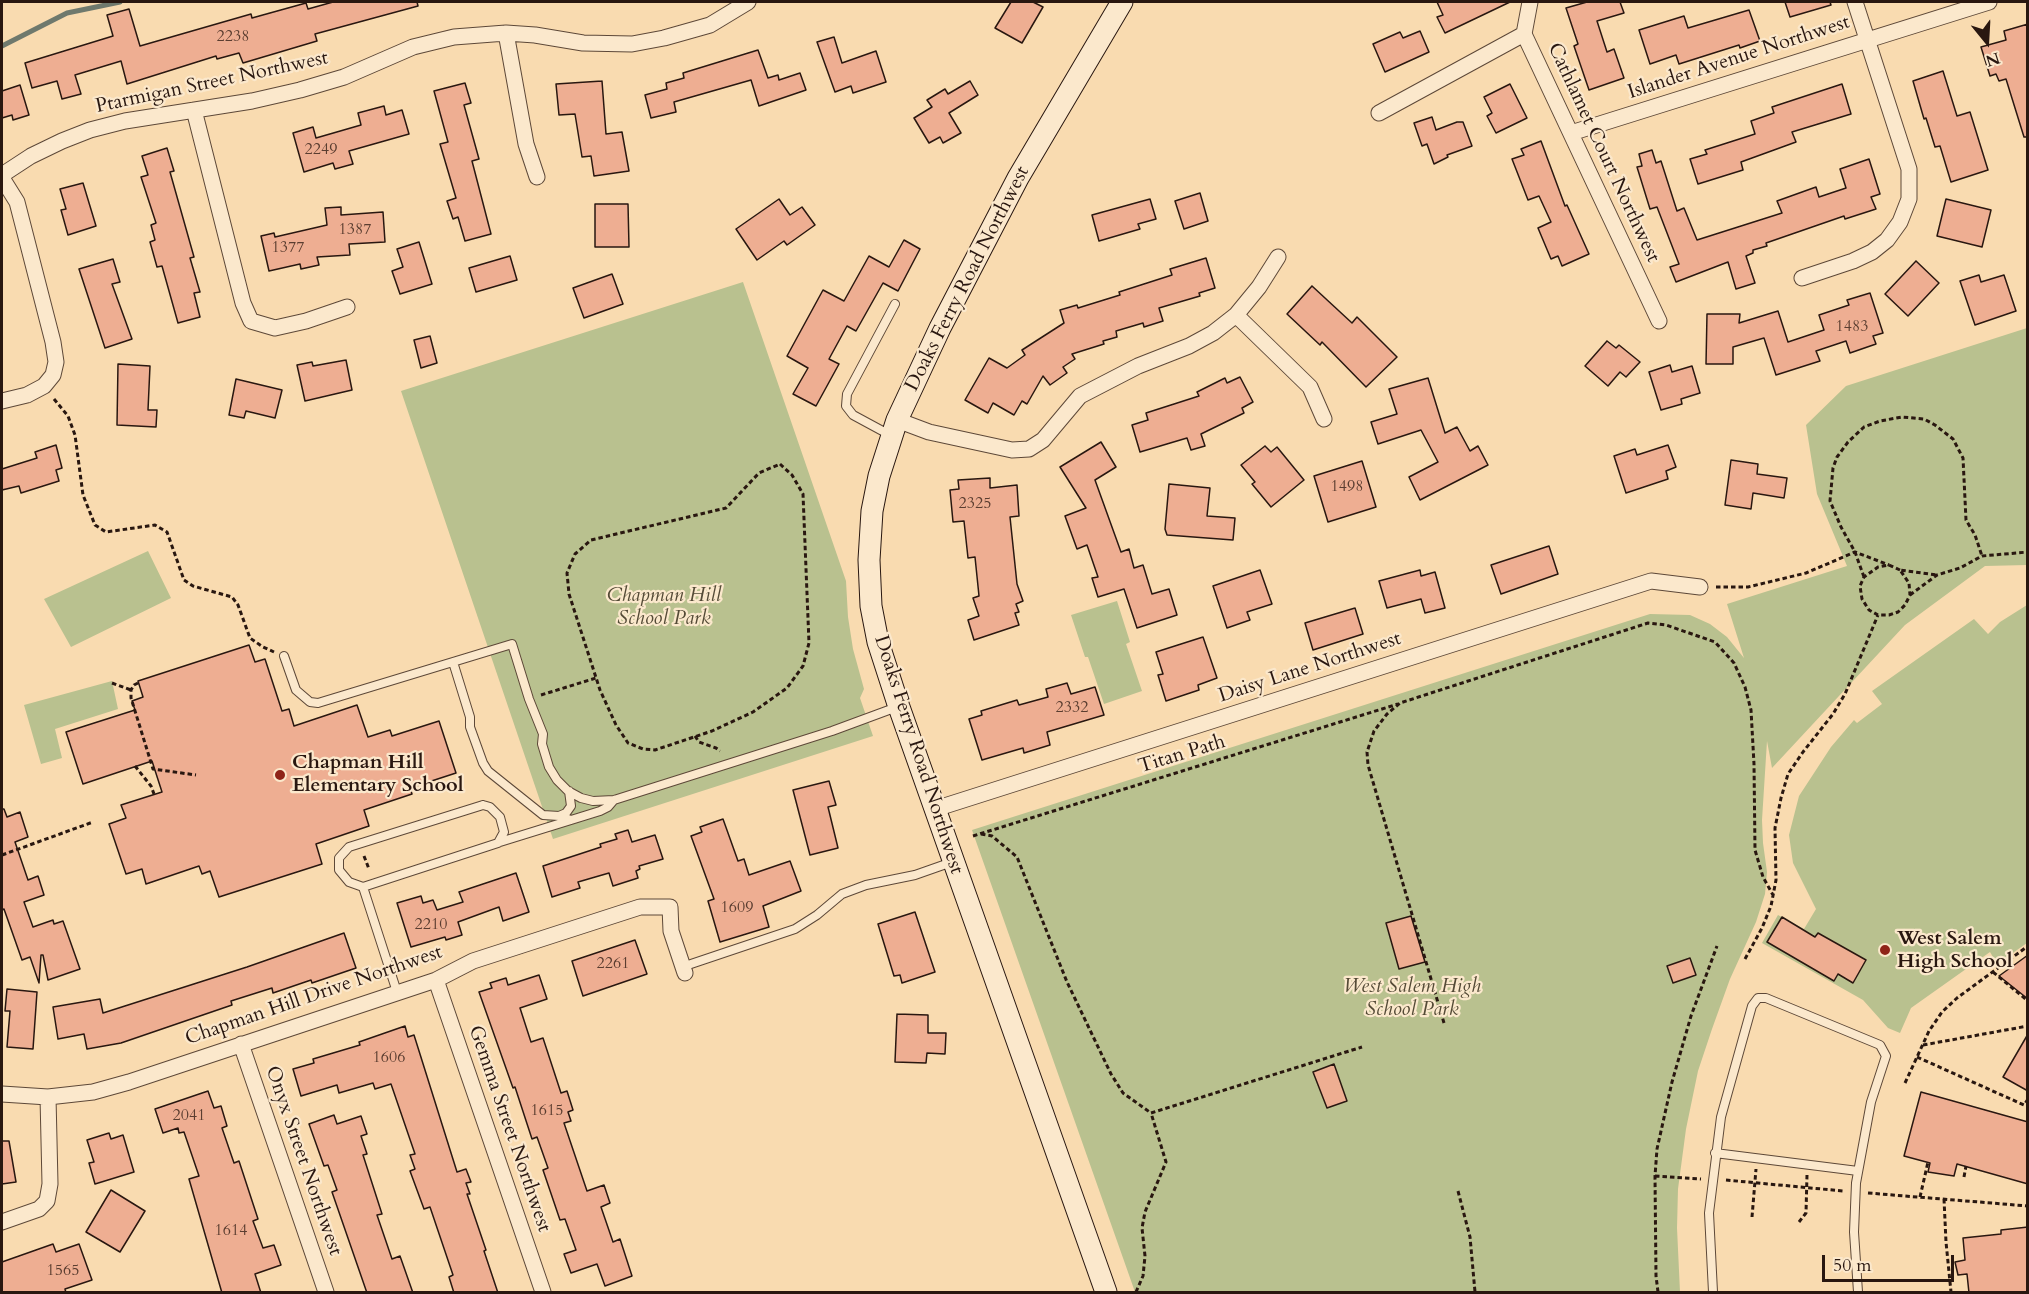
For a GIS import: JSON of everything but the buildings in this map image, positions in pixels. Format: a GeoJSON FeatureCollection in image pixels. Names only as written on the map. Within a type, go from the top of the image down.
{"type":"FeatureCollection","features":[{"type":"Feature","properties":{"kind":"main road","name":"Doaks Ferry Road Northwest"},"geometry":{"type":"LineString","coordinates":[[1106,1293],[899,707],[878,642],[871,606],[869,560],[872,511],[879,476],[894,428],[940,328],[1018,178],[1122,2]]}},
{"type":"Feature","properties":{"kind":"street","name":"Ptarmigan Street Northwest"},"geometry":{"type":"LineString","coordinates":[[2,176],[32,156],[90,130],[125,121],[252,101],[300,90],[344,77],[413,47],[454,37],[506,33],[584,43],[632,44],[710,25],[748,2]]}},
{"type":"Feature","properties":{"kind":"street","name":"Cathlamet Court Northwest"},"geometry":{"type":"LineString","coordinates":[[1530,2],[1524,34],[1659,321]]}},
{"type":"Feature","properties":{"kind":"street"},"geometry":{"type":"LineString","coordinates":[[1802,278],[1853,261],[1880,246],[1900,222],[1909,199],[1909,169],[1855,2]]}},
{"type":"Feature","properties":{"kind":"street","name":"Islander Avenue Northwest"},"geometry":{"type":"LineString","coordinates":[[1571,133],[1989,2]]}},
{"type":"Feature","properties":{"kind":"street"},"geometry":{"type":"LineString","coordinates":[[506,33],[526,144],[537,177]]}},
{"type":"Feature","properties":{"kind":"street"},"geometry":{"type":"LineString","coordinates":[[1379,113],[1524,34]]}},
{"type":"Feature","properties":{"kind":"street"},"geometry":{"type":"LineString","coordinates":[[194,110],[243,303],[251,321],[275,328],[306,321],[347,307]]}},
{"type":"Feature","properties":{"kind":"street"},"geometry":{"type":"LineString","coordinates":[[2,176],[17,202],[53,342],[56,362],[53,375],[44,386],[27,395],[2,400]]}},
{"type":"Feature","properties":{"kind":"street"},"geometry":{"type":"LineString","coordinates":[[894,428],[939,434],[1012,450],[1029,449],[1043,440],[1080,396],[1138,366],[1189,346],[1213,333],[1236,315],[1259,288],[1278,256]]}},
{"type":"Feature","properties":{"kind":"street"},"geometry":{"type":"LineString","coordinates":[[1236,315],[1310,387],[1324,419]]}},
{"type":"Feature","properties":{"kind":"street","name":"Daisy Lane Northwest"},"geometry":{"type":"LineString","coordinates":[[935,809],[1652,581],[1700,587]]}},
{"type":"Feature","properties":{"kind":"street","name":"Chapman Hill Drive Northwest"},"geometry":{"type":"LineString","coordinates":[[2,1094],[48,1097],[102,1090],[436,980],[473,961],[640,908],[670,907],[671,931],[684,970]]}},
{"type":"Feature","properties":{"kind":"street","name":"Gemma Street Northwest"},"geometry":{"type":"LineString","coordinates":[[436,980],[543,1293]]}},
{"type":"Feature","properties":{"kind":"street","name":"Onyx Street Northwest"},"geometry":{"type":"LineString","coordinates":[[241,1044],[326,1293]]}},
{"type":"Feature","properties":{"kind":"street"},"geometry":{"type":"LineString","coordinates":[[2,1222],[39,1209],[47,1201],[50,1184],[48,1097]]}},
{"type":"Feature","properties":{"kind":"lane"},"geometry":{"type":"LineString","coordinates":[[894,428],[853,415],[846,406],[847,394],[895,304]]}},
{"type":"Feature","properties":{"kind":"lane"},"geometry":{"type":"LineString","coordinates":[[284,656],[296,690],[310,702],[318,703],[512,644],[529,699],[543,734],[542,744],[549,767],[568,791],[593,801],[614,800],[832,731],[899,707]]}},
{"type":"Feature","properties":{"kind":"lane"},"geometry":{"type":"LineString","coordinates":[[453,662],[470,717],[470,727],[488,771],[543,815],[560,816],[571,820]]}},
{"type":"Feature","properties":{"kind":"lane"},"geometry":{"type":"LineString","coordinates":[[560,816],[572,806],[568,791]]}},
{"type":"Feature","properties":{"kind":"lane"},"geometry":{"type":"LineString","coordinates":[[498,843],[504,832],[500,817],[490,807],[483,805],[360,843],[344,850],[338,863],[343,878],[353,885],[363,887],[600,811],[614,800]]}},
{"type":"Feature","properties":{"kind":"lane"},"geometry":{"type":"LineString","coordinates":[[684,970],[795,929],[817,915],[842,894],[866,885],[915,874],[950,852]]}},
{"type":"Feature","properties":{"kind":"lane"},"geometry":{"type":"LineString","coordinates":[[363,887],[397,993]]}},
{"type":"Feature","properties":{"kind":"lane"},"geometry":{"type":"LineString","coordinates":[[1713,1293],[1709,1213],[1720,1117],[1752,1006],[1758,998],[1766,998],[1880,1045],[1886,1056],[1871,1102],[1858,1171],[1854,1232],[1858,1293]]}},
{"type":"Feature","properties":{"kind":"lane"},"geometry":{"type":"LineString","coordinates":[[1715,1152],[1858,1171]]}},
{"type":"Feature","properties":{"kind":"path"},"geometry":{"type":"LineString","coordinates":[[44,386],[68,416],[75,435],[83,495],[95,525],[106,532],[155,525],[167,532],[184,580],[193,586],[232,597],[238,604],[250,638],[263,647],[284,656]]}},
{"type":"Feature","properties":{"kind":"path"},"geometry":{"type":"LineString","coordinates":[[1864,577],[1855,552],[1830,501],[1833,468],[1837,457],[1848,442],[1864,428],[1881,421],[1902,417],[1923,419],[1953,439],[1963,458],[1966,520],[1975,535],[1982,556]]}},
{"type":"Feature","properties":{"kind":"path"},"geometry":{"type":"LineString","coordinates":[[780,464],[792,475],[803,494],[809,643],[803,666],[787,688],[753,712],[696,736],[655,750],[643,750],[628,743],[616,726],[596,678],[569,594],[567,573],[575,554],[591,540],[726,508],[759,473],[780,464]]}},
{"type":"Feature","properties":{"kind":"path"},"geometry":{"type":"LineString","coordinates":[[1700,587],[1748,587],[1806,573],[1855,552],[1900,570],[1937,575]]}},
{"type":"Feature","properties":{"kind":"path"},"geometry":{"type":"LineString","coordinates":[[1888,565],[1878,567],[1864,577],[1860,586],[1862,599],[1869,610],[1878,615],[1898,612],[1910,595],[1937,575],[1960,568],[1982,556],[2028,552]]}},
{"type":"Feature","properties":{"kind":"path"},"geometry":{"type":"LineString","coordinates":[[1900,570],[1909,583],[1910,595]]}},
{"type":"Feature","properties":{"kind":"path"},"geometry":{"type":"LineString","coordinates":[[1745,959],[1762,928],[1773,895],[1776,880],[1775,828],[1788,774],[1833,714],[1845,694],[1878,615]]}},
{"type":"Feature","properties":{"kind":"path","name":"Titan Path"},"geometry":{"type":"LineString","coordinates":[[950,852],[973,836],[1400,704],[1648,623],[1675,628],[1714,642],[1734,663],[1745,687],[1750,710],[1754,764],[1755,850],[1763,877],[1773,895]]}},
{"type":"Feature","properties":{"kind":"path"},"geometry":{"type":"LineString","coordinates":[[529,699],[596,678]]}},
{"type":"Feature","properties":{"kind":"path"},"geometry":{"type":"LineString","coordinates":[[112,683],[131,690]]}},
{"type":"Feature","properties":{"kind":"path"},"geometry":{"type":"LineString","coordinates":[[138,683],[131,690],[131,698],[153,769],[196,775]]}},
{"type":"Feature","properties":{"kind":"path"},"geometry":{"type":"LineString","coordinates":[[1400,704],[1387,714],[1374,731],[1367,752],[1368,765],[1444,1023]]}},
{"type":"Feature","properties":{"kind":"path"},"geometry":{"type":"LineString","coordinates":[[696,736],[699,742],[716,747],[720,751]]}},
{"type":"Feature","properties":{"kind":"path"},"geometry":{"type":"LineString","coordinates":[[135,766],[147,780],[154,794]]}},
{"type":"Feature","properties":{"kind":"path"},"geometry":{"type":"LineString","coordinates":[[2,855],[93,822]]}},
{"type":"Feature","properties":{"kind":"path"},"geometry":{"type":"LineString","coordinates":[[973,836],[979,834],[992,836],[1017,857],[1063,972],[1111,1074],[1123,1093],[1150,1113],[1166,1162],[1144,1212],[1142,1228],[1145,1256],[1143,1276],[1136,1293]]}},
{"type":"Feature","properties":{"kind":"path"},"geometry":{"type":"LineString","coordinates":[[364,856],[369,869]]}},
{"type":"Feature","properties":{"kind":"path"},"geometry":{"type":"LineString","coordinates":[[1658,1293],[1655,1176],[1657,1149],[1690,1016],[1717,946]]}},
{"type":"Feature","properties":{"kind":"path"},"geometry":{"type":"LineString","coordinates":[[1905,1083],[1929,1031],[1942,1012],[1957,998],[2028,946]]}},
{"type":"Feature","properties":{"kind":"path"},"geometry":{"type":"LineString","coordinates":[[1993,972],[2028,1001]]}},
{"type":"Feature","properties":{"kind":"path"},"geometry":{"type":"LineString","coordinates":[[1923,1045],[2028,1026]]}},
{"type":"Feature","properties":{"kind":"path"},"geometry":{"type":"LineString","coordinates":[[1150,1113],[1362,1047]]}},
{"type":"Feature","properties":{"kind":"path"},"geometry":{"type":"LineString","coordinates":[[1917,1057],[2024,1105],[2028,1099]]}},
{"type":"Feature","properties":{"kind":"path"},"geometry":{"type":"LineString","coordinates":[[1752,1217],[1757,1158]]}},
{"type":"Feature","properties":{"kind":"path"},"geometry":{"type":"LineString","coordinates":[[1920,1197],[1928,1162]]}},
{"type":"Feature","properties":{"kind":"path"},"geometry":{"type":"LineString","coordinates":[[1799,1222],[1806,1213],[1808,1164]]}},
{"type":"Feature","properties":{"kind":"path"},"geometry":{"type":"LineString","coordinates":[[1964,1177],[1966,1166]]}},
{"type":"Feature","properties":{"kind":"path"},"geometry":{"type":"LineString","coordinates":[[1655,1176],[1701,1179]]}},
{"type":"Feature","properties":{"kind":"path"},"geometry":{"type":"LineString","coordinates":[[1720,1180],[1843,1191]]}},
{"type":"Feature","properties":{"kind":"path"},"geometry":{"type":"LineString","coordinates":[[1458,1191],[1470,1237],[1475,1293]]}},
{"type":"Feature","properties":{"kind":"path"},"geometry":{"type":"LineString","coordinates":[[1864,1193],[2028,1206]]}},
{"type":"Feature","properties":{"kind":"path"},"geometry":{"type":"LineString","coordinates":[[1944,1199],[1951,1293]]}},
{"type":"Feature","properties":{"kind":"green space","name":"Chapman Hill School Park"},"geometry":{"type":"Polygon","coordinates":[[[743,282],[846,581],[853,649],[864,689],[860,698],[873,736],[553,839],[401,391],[743,282]]]}},
{"type":"Feature","properties":{"kind":"green space","name":"West Salem High School Park"},"geometry":{"type":"Polygon","coordinates":[[[2027,328],[2027,565],[1985,566],[1905,625],[1772,768],[1767,741],[1762,820],[1767,872],[1765,894],[1756,922],[1730,979],[1698,1071],[1686,1129],[1678,1189],[1680,1292],[1135,1292],[972,830],[1650,614],[1690,615],[1710,624],[1727,637],[1744,658],[1727,604],[1847,566],[1817,494],[1806,425],[1846,386],[2027,328]]]}},
{"type":"Feature","properties":{"kind":"green space"},"geometry":{"type":"Polygon","coordinates":[[[148,551],[171,598],[71,647],[44,599],[148,551]]]}},
{"type":"Feature","properties":{"kind":"green space"},"geometry":{"type":"Polygon","coordinates":[[[1117,601],[1130,642],[1126,644],[1142,691],[1104,704],[1071,615],[1117,601]]]}},
{"type":"Feature","properties":{"kind":"green space"},"geometry":{"type":"Polygon","coordinates":[[[2027,605],[2027,943],[1997,964],[1990,952],[1911,1008],[1900,1033],[1888,1028],[1863,1000],[1762,943],[1778,915],[1804,929],[1816,909],[1793,863],[1789,835],[1799,796],[1831,747],[1854,720],[1857,723],[1882,704],[1872,691],[1974,619],[1988,634],[2000,622],[2027,605]]]}},
{"type":"Feature","properties":{"kind":"green space"},"geometry":{"type":"Polygon","coordinates":[[[112,681],[118,709],[55,729],[62,758],[41,764],[24,705],[112,681]]]}},
{"type":"Feature","properties":{"kind":"waterway"},"geometry":{"type":"LineString","coordinates":[[2,46],[67,13],[120,2]]}},
{"type":"Feature","properties":{"kind":"place","name":"Chapman Hill Elementary School"},"geometry":{"type":"Point","coordinates":[280,775]}},
{"type":"Feature","properties":{"kind":"place","name":"West Salem High School"},"geometry":{"type":"Point","coordinates":[1885,950]}}]}
